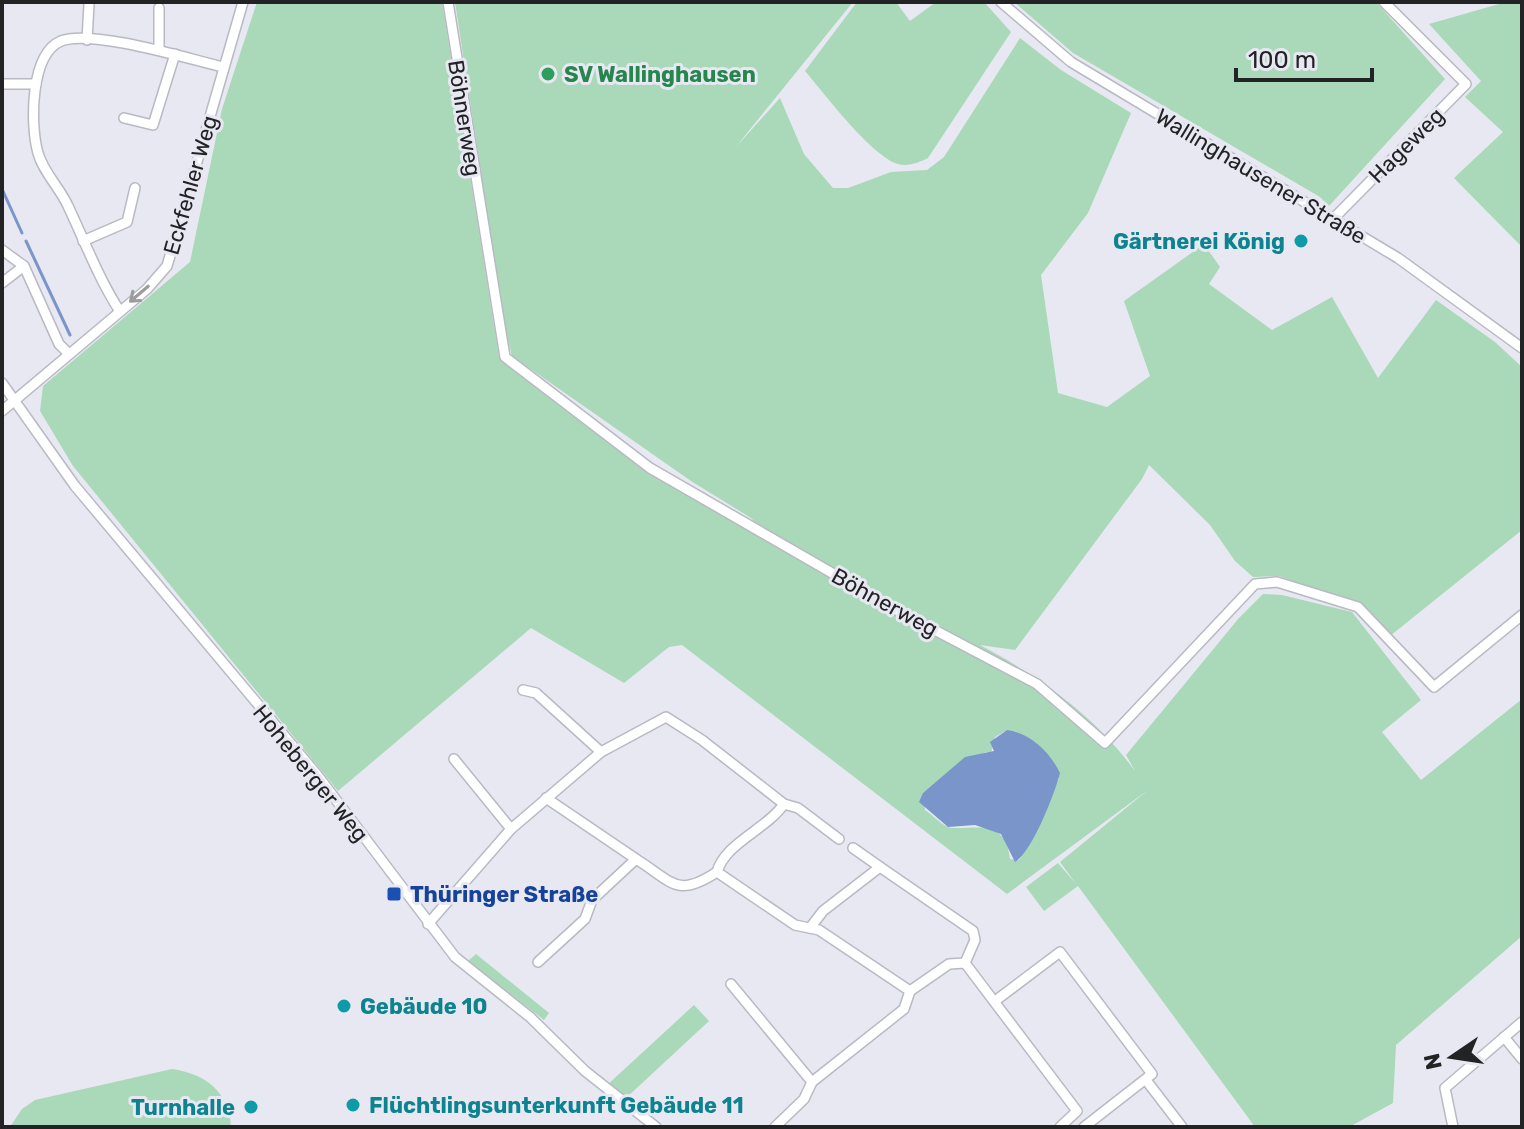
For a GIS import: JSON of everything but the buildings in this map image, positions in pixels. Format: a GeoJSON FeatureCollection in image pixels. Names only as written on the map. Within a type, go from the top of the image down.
{"type":"FeatureCollection","features":[{"type":"Feature","properties":{"kind":"street","name":"Eckfehler Weg"},"geometry":{"type":"LineString","coordinates":[[2,411],[147,289],[167,266],[243,2]]}},
{"type":"Feature","properties":{"kind":"street","name":"Böhnerweg"},"geometry":{"type":"LineString","coordinates":[[448,2],[505,357],[650,468],[891,607],[1037,684],[1105,743],[1255,584],[1277,582],[1358,607],[1434,687],[1522,615]]}},
{"type":"Feature","properties":{"kind":"street","name":"Wallinghausener Straße"},"geometry":{"type":"LineString","coordinates":[[1001,2],[1071,62],[1434,281],[1522,348]]}},
{"type":"Feature","properties":{"kind":"street","name":"Hageweg"},"geometry":{"type":"LineString","coordinates":[[1333,219],[1466,84],[1384,2]]}},
{"type":"Feature","properties":{"kind":"street"},"geometry":{"type":"LineString","coordinates":[[87,40],[89,4]]}},
{"type":"Feature","properties":{"kind":"street"},"geometry":{"type":"LineString","coordinates":[[159,8],[159,49]]}},
{"type":"Feature","properties":{"kind":"street"},"geometry":{"type":"LineString","coordinates":[[119,310],[102,283],[67,203],[38,155],[34,117],[36,84],[44,54],[62,41],[87,40],[159,49],[223,67]]}},
{"type":"Feature","properties":{"kind":"street"},"geometry":{"type":"LineString","coordinates":[[124,118],[153,125],[175,54]]}},
{"type":"Feature","properties":{"kind":"street"},"geometry":{"type":"LineString","coordinates":[[2,84],[36,84]]}},
{"type":"Feature","properties":{"kind":"street"},"geometry":{"type":"LineString","coordinates":[[83,241],[127,222],[135,188]]}},
{"type":"Feature","properties":{"kind":"street"},"geometry":{"type":"LineString","coordinates":[[2,250],[24,266],[59,344],[69,354]]}},
{"type":"Feature","properties":{"kind":"street"},"geometry":{"type":"LineString","coordinates":[[2,283],[24,266]]}},
{"type":"Feature","properties":{"kind":"street","name":"Hoheberger Weg"},"geometry":{"type":"LineString","coordinates":[[2,383],[75,486],[318,776],[428,924],[475,974],[530,1017],[585,1071],[656,1127]]}},
{"type":"Feature","properties":{"kind":"street"},"geometry":{"type":"LineString","coordinates":[[523,690],[536,693],[601,752]]}},
{"type":"Feature","properties":{"kind":"street"},"geometry":{"type":"LineString","coordinates":[[428,924],[511,829],[546,798],[601,752],[666,717],[702,740],[784,804],[798,808],[839,839]]}},
{"type":"Feature","properties":{"kind":"street"},"geometry":{"type":"LineString","coordinates":[[454,759],[511,829]]}},
{"type":"Feature","properties":{"kind":"street"},"geometry":{"type":"LineString","coordinates":[[546,798],[680,887],[693,888],[717,872],[721,859],[774,819],[784,804]]}},
{"type":"Feature","properties":{"kind":"street"},"geometry":{"type":"LineString","coordinates":[[853,848],[973,931],[975,940],[965,963]]}},
{"type":"Feature","properties":{"kind":"street"},"geometry":{"type":"LineString","coordinates":[[538,962],[585,919],[592,900],[636,859]]}},
{"type":"Feature","properties":{"kind":"street"},"geometry":{"type":"LineString","coordinates":[[810,928],[823,911],[880,867]]}},
{"type":"Feature","properties":{"kind":"street"},"geometry":{"type":"LineString","coordinates":[[717,872],[795,925],[810,928],[910,991]]}},
{"type":"Feature","properties":{"kind":"street"},"geometry":{"type":"LineString","coordinates":[[965,963],[1086,1125],[1152,1074],[1060,952],[995,1001]]}},
{"type":"Feature","properties":{"kind":"street"},"geometry":{"type":"LineString","coordinates":[[775,1127],[804,1099],[812,1082],[904,1009],[910,991],[949,964],[965,963]]}},
{"type":"Feature","properties":{"kind":"street"},"geometry":{"type":"LineString","coordinates":[[731,984],[812,1082]]}},
{"type":"Feature","properties":{"kind":"street"},"geometry":{"type":"LineString","coordinates":[[1453,1127],[1445,1088],[1522,1022]]}},
{"type":"Feature","properties":{"kind":"street"},"geometry":{"type":"LineString","coordinates":[[1504,1037],[1522,1059]]}},
{"type":"Feature","properties":{"kind":"street"},"geometry":{"type":"LineString","coordinates":[[1146,1080],[1182,1127]]}},
{"type":"Feature","properties":{"kind":"street"},"geometry":{"type":"LineString","coordinates":[[1060,1127],[1077,1111]]}},
{"type":"Feature","properties":{"kind":"green space"},"geometry":{"type":"Polygon","coordinates":[[[257,2],[442,2],[499,357],[650,473],[772,541],[751,518],[691,481],[512,356],[504,324],[455,2],[853,2],[735,148],[780,98],[804,154],[833,188],[848,188],[891,172],[927,170],[944,157],[1020,38],[1061,70],[1131,113],[1088,213],[1041,275],[1058,393],[1107,407],[1150,376],[1124,301],[1204,244],[1220,267],[1209,284],[1272,330],[1332,297],[1378,378],[1436,300],[1495,342],[1522,367],[1522,530],[1390,636],[1360,605],[1279,576],[1253,577],[1235,561],[1210,525],[1149,465],[1142,479],[1015,650],[980,645],[1024,670],[1065,699],[1102,733],[1135,771],[1126,755],[1239,618],[1263,594],[1282,595],[1352,612],[1421,700],[1382,732],[1421,780],[1522,699],[1522,936],[1396,1045],[1393,1103],[1349,1127],[1255,1127],[1078,886],[1044,911],[1026,887],[1058,863],[1076,884],[1060,862],[1148,790],[1007,894],[682,645],[669,647],[624,683],[531,628],[338,791],[73,466],[40,411],[43,386],[190,262],[222,109],[257,2]],[[1007,730],[995,737],[991,754],[986,752],[952,770],[923,793],[925,810],[952,828],[981,828],[997,832],[1003,837],[1010,859],[1019,860],[1031,841],[1059,778],[1007,730]]]}},
{"type":"Feature","properties":{"kind":"green space"},"geometry":{"type":"Polygon","coordinates":[[[857,2],[896,2],[910,21],[936,2],[984,2],[1011,32],[928,158],[921,161],[902,165],[887,159],[848,123],[805,71],[857,2]]]}},
{"type":"Feature","properties":{"kind":"green space"},"geometry":{"type":"Polygon","coordinates":[[[1014,2],[1376,2],[1445,79],[1329,206],[1320,197],[1073,53],[1014,2]]]}},
{"type":"Feature","properties":{"kind":"green space"},"geometry":{"type":"Polygon","coordinates":[[[1506,2],[1522,2],[1522,247],[1454,178],[1503,132],[1465,97],[1481,81],[1429,24],[1506,2]]]}},
{"type":"Feature","properties":{"kind":"green space"},"geometry":{"type":"Polygon","coordinates":[[[476,954],[549,1013],[544,1020],[468,961],[476,954]]]}},
{"type":"Feature","properties":{"kind":"green space"},"geometry":{"type":"Polygon","coordinates":[[[694,1005],[709,1021],[626,1098],[605,1087],[694,1005]]]}},
{"type":"Feature","properties":{"kind":"green space"},"geometry":{"type":"Polygon","coordinates":[[[172,1069],[195,1075],[214,1087],[226,1104],[231,1127],[10,1127],[22,1109],[35,1100],[172,1069]]]}},
{"type":"Feature","properties":{"kind":"water"},"geometry":{"type":"Polygon","coordinates":[[[1007,730],[1024,735],[1038,745],[1060,773],[1035,835],[1015,862],[1001,834],[975,825],[948,827],[919,802],[923,793],[965,757],[994,751],[990,742],[1007,730]]]}},
{"type":"Feature","properties":{"kind":"waterway"},"geometry":{"type":"LineString","coordinates":[[2,189],[22,233]]}},
{"type":"Feature","properties":{"kind":"waterway"},"geometry":{"type":"LineString","coordinates":[[26,241],[70,335]]}},
{"type":"Feature","properties":{"kind":"place","name":"SV Wallinghausen"},"geometry":{"type":"Point","coordinates":[548,74]}},
{"type":"Feature","properties":{"kind":"place","name":"Gärtnerei König"},"geometry":{"type":"Point","coordinates":[1301,241]}},
{"type":"Feature","properties":{"kind":"place","name":"Thüringer Straße"},"geometry":{"type":"Point","coordinates":[394,894]}},
{"type":"Feature","properties":{"kind":"place","name":"Gebäude 10"},"geometry":{"type":"Point","coordinates":[344,1006]}},
{"type":"Feature","properties":{"kind":"place","name":"Flüchtlingsunterkunft Gebäude 11"},"geometry":{"type":"Point","coordinates":[353,1105]}},
{"type":"Feature","properties":{"kind":"place","name":"Turnhalle"},"geometry":{"type":"Point","coordinates":[251,1107]}}]}
